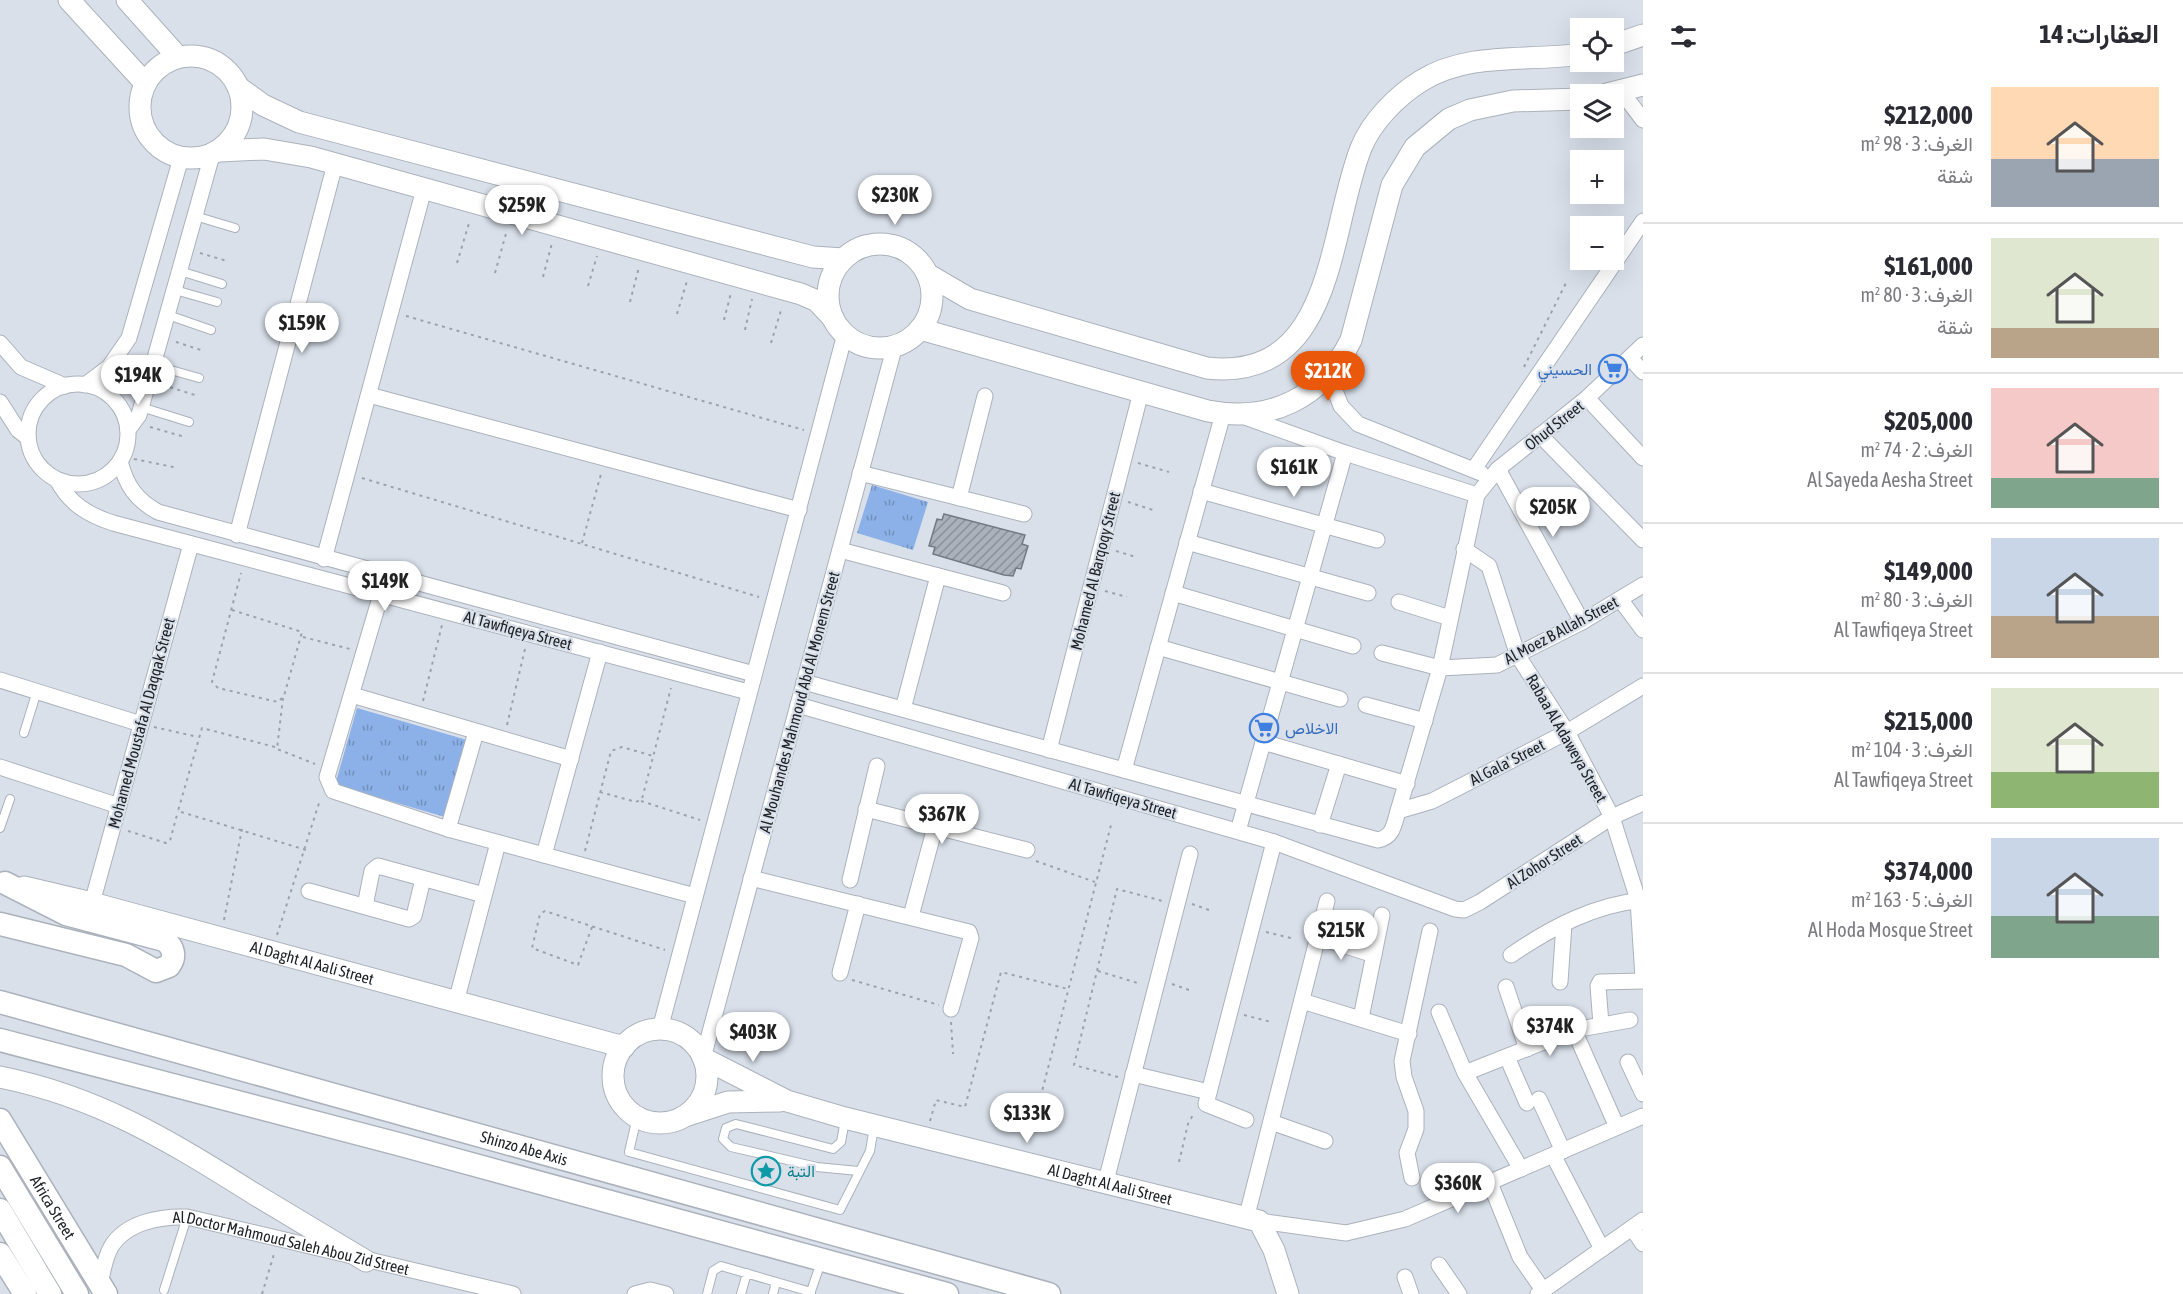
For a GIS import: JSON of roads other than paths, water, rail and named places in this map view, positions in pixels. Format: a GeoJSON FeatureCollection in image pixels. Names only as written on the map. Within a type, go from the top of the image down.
{"type":"FeatureCollection","features":[{"type":"Feature","properties":{"kind":"main road"},"geometry":{"type":"LineString","coordinates":[[0,924],[126,955],[156,971],[165,969],[173,957],[172,947],[164,940],[66,914],[3,882]]}},
{"type":"Feature","properties":{"kind":"main road","name":"Shinzo Abe Axis"},"geometry":{"type":"LineString","coordinates":[[0,1002],[1049,1294]]}},
{"type":"Feature","properties":{"kind":"main road","name":"Shinzo Abe Axis"},"geometry":{"type":"LineString","coordinates":[[0,1040],[398,1144],[947,1294]]}},
{"type":"Feature","properties":{"kind":"main road","name":"Africa Street"},"geometry":{"type":"LineString","coordinates":[[0,1120],[103,1289]]}},
{"type":"Feature","properties":{"kind":"main road"},"geometry":{"type":"LineString","coordinates":[[0,1167],[77,1294]]}},
{"type":"Feature","properties":{"kind":"main road"},"geometry":{"type":"LineString","coordinates":[[0,1210],[50,1294]]}},
{"type":"Feature","properties":{"kind":"main road"},"geometry":{"type":"LineString","coordinates":[[0,1254],[25,1294]]}},
{"type":"Feature","properties":{"kind":"street"},"geometry":{"type":"LineString","coordinates":[[69,0],[145,83]]}},
{"type":"Feature","properties":{"kind":"street"},"geometry":{"type":"LineString","coordinates":[[127,0],[178,57]]}},
{"type":"Feature","properties":{"kind":"street"},"geometry":{"type":"LineString","coordinates":[[1624,42],[1643,35]]}},
{"type":"Feature","properties":{"kind":"street"},"geometry":{"type":"LineString","coordinates":[[927,274],[970,299],[1207,368],[1234,369],[1260,363],[1294,341],[1310,319],[1361,147],[1387,109],[1422,81],[1463,63],[1570,55]]}},
{"type":"Feature","properties":{"kind":"street"},"geometry":{"type":"LineString","coordinates":[[660,1029],[748,692],[820,435],[839,326],[828,302],[828,287],[833,272],[854,250],[882,243],[909,252],[920,262],[927,274],[931,285],[930,308],[920,329],[913,336],[895,345],[869,346],[839,326],[817,301],[787,290],[335,164],[280,151],[216,153],[192,159],[181,158],[157,146],[145,129],[140,110],[145,83],[165,62],[178,57],[202,57],[214,61],[228,72],[238,87],[263,105],[298,122],[813,257],[843,259]]}},
{"type":"Feature","properties":{"kind":"street"},"geometry":{"type":"LineString","coordinates":[[1624,90],[1643,85]]}},
{"type":"Feature","properties":{"kind":"street"},"geometry":{"type":"LineString","coordinates":[[132,426],[114,400],[106,393],[85,385],[65,386],[44,397],[37,405],[28,427],[28,438],[32,456],[43,470],[57,480],[85,484],[105,476],[122,459],[132,426],[141,407],[195,216],[216,153],[228,143],[240,123],[243,111],[238,87]]}},
{"type":"Feature","properties":{"kind":"street"},"geometry":{"type":"LineString","coordinates":[[1231,415],[1286,405],[1313,389],[1329,375],[1351,340],[1392,185],[1415,147],[1449,119],[1470,110],[1513,101],[1570,99]]}},
{"type":"Feature","properties":{"kind":"street"},"geometry":{"type":"LineString","coordinates":[[1624,102],[1643,120]]}},
{"type":"Feature","properties":{"kind":"street"},"geometry":{"type":"LineString","coordinates":[[85,385],[109,367],[129,338],[181,158]]}},
{"type":"Feature","properties":{"kind":"street"},"geometry":{"type":"LineString","coordinates":[[237,535],[335,164]]}},
{"type":"Feature","properties":{"kind":"street"},"geometry":{"type":"LineString","coordinates":[[324,559],[424,189]]}},
{"type":"Feature","properties":{"kind":"street"},"geometry":{"type":"LineString","coordinates":[[1474,469],[1643,221]]}},
{"type":"Feature","properties":{"kind":"street"},"geometry":{"type":"LineString","coordinates":[[920,329],[1141,392],[1231,415],[1477,495]]}},
{"type":"Feature","properties":{"kind":"street"},"geometry":{"type":"LineString","coordinates":[[0,343],[21,367],[65,386]]}},
{"type":"Feature","properties":{"kind":"street","name":"Al Mouhandes Mahmoud Abd Al Monem Street"},"geometry":{"type":"LineString","coordinates":[[703,1058],[895,345]]}},
{"type":"Feature","properties":{"kind":"street","name":"Ohud Street"},"geometry":{"type":"LineString","coordinates":[[1494,473],[1587,398],[1643,345]]}},
{"type":"Feature","properties":{"kind":"street"},"geometry":{"type":"LineString","coordinates":[[1630,358],[1643,372]]}},
{"type":"Feature","properties":{"kind":"street"},"geometry":{"type":"LineString","coordinates":[[1329,375],[1341,406],[1358,424],[1474,469],[1494,473],[1582,622]]}},
{"type":"Feature","properties":{"kind":"street","name":"Mohamed Al Barqoqy Street"},"geometry":{"type":"LineString","coordinates":[[1049,750],[1141,392]]}},
{"type":"Feature","properties":{"kind":"street"},"geometry":{"type":"LineString","coordinates":[[369,395],[799,510]]}},
{"type":"Feature","properties":{"kind":"street"},"geometry":{"type":"LineString","coordinates":[[959,498],[985,396]]}},
{"type":"Feature","properties":{"kind":"street"},"geometry":{"type":"LineString","coordinates":[[1587,398],[1643,458]]}},
{"type":"Feature","properties":{"kind":"street"},"geometry":{"type":"LineString","coordinates":[[0,402],[18,430],[28,438]]}},
{"type":"Feature","properties":{"kind":"street"},"geometry":{"type":"LineString","coordinates":[[1124,770],[1202,491],[1231,415]]}},
{"type":"Feature","properties":{"kind":"street"},"geometry":{"type":"LineString","coordinates":[[1540,435],[1643,540]]}},
{"type":"Feature","properties":{"kind":"street"},"geometry":{"type":"LineString","coordinates":[[1238,831],[1323,523],[1345,453]]}},
{"type":"Feature","properties":{"kind":"street","name":"Al Tawfiqeya Street"},"geometry":{"type":"LineString","coordinates":[[122,459],[129,486],[146,506],[158,512],[324,559],[754,674]]}},
{"type":"Feature","properties":{"kind":"street"},"geometry":{"type":"LineString","coordinates":[[860,473],[1024,514]]}},
{"type":"Feature","properties":{"kind":"street"},"geometry":{"type":"LineString","coordinates":[[1398,812],[1440,668],[1477,495],[1494,473]]}},
{"type":"Feature","properties":{"kind":"street","name":"Al Tawfiqeya Street"},"geometry":{"type":"LineString","coordinates":[[57,480],[65,494],[75,504],[99,519],[748,692]]}},
{"type":"Feature","properties":{"kind":"street"},"geometry":{"type":"LineString","coordinates":[[1202,491],[1323,523],[1377,540]]}},
{"type":"Feature","properties":{"kind":"street"},"geometry":{"type":"LineString","coordinates":[[1187,542],[1368,593]]}},
{"type":"Feature","properties":{"kind":"street","name":"Mohamed Moustafa Al Daqqak Street"},"geometry":{"type":"LineString","coordinates":[[92,903],[191,544]]}},
{"type":"Feature","properties":{"kind":"street","name":"Rabaa Al Adaweya Street"},"geometry":{"type":"LineString","coordinates":[[1464,549],[1489,566],[1518,656],[1567,732],[1612,817],[1640,900],[1643,980]]}},
{"type":"Feature","properties":{"kind":"street"},"geometry":{"type":"LineString","coordinates":[[840,550],[1003,593]]}},
{"type":"Feature","properties":{"kind":"street"},"geometry":{"type":"LineString","coordinates":[[903,709],[938,576]]}},
{"type":"Feature","properties":{"kind":"street","name":"Al Moez B Allah Street"},"geometry":{"type":"LineString","coordinates":[[1382,653],[1440,668],[1497,665],[1582,622],[1643,585]]}},
{"type":"Feature","properties":{"kind":"street"},"geometry":{"type":"LineString","coordinates":[[1173,593],[1353,646]]}},
{"type":"Feature","properties":{"kind":"street"},"geometry":{"type":"LineString","coordinates":[[381,594],[328,773],[329,785],[339,795],[448,829],[695,896]]}},
{"type":"Feature","properties":{"kind":"street"},"geometry":{"type":"LineString","coordinates":[[1620,599],[1643,630]]}},
{"type":"Feature","properties":{"kind":"street"},"geometry":{"type":"LineString","coordinates":[[1399,602],[1450,618]]}},
{"type":"Feature","properties":{"kind":"street"},"geometry":{"type":"LineString","coordinates":[[1158,647],[1340,699]]}},
{"type":"Feature","properties":{"kind":"street"},"geometry":{"type":"LineString","coordinates":[[544,855],[600,652]]}},
{"type":"Feature","properties":{"kind":"street"},"geometry":{"type":"LineString","coordinates":[[675,672],[680,654]]}},
{"type":"Feature","properties":{"kind":"street"},"geometry":{"type":"LineString","coordinates":[[0,680],[141,724]]}},
{"type":"Feature","properties":{"kind":"street","name":"Al Tawfiqeya Street"},"geometry":{"type":"LineString","coordinates":[[804,682],[1378,840],[1386,839],[1391,833],[1398,812]]}},
{"type":"Feature","properties":{"kind":"street","name":"Al Gala' Street"},"geometry":{"type":"LineString","coordinates":[[1398,812],[1432,801],[1567,732],[1643,686]]}},
{"type":"Feature","properties":{"kind":"street"},"geometry":{"type":"LineString","coordinates":[[352,695],[572,759]]}},
{"type":"Feature","properties":{"kind":"street","name":"Al Tawfiqeya Street"},"geometry":{"type":"LineString","coordinates":[[798,705],[1274,842],[1443,906]]}},
{"type":"Feature","properties":{"kind":"street"},"geometry":{"type":"LineString","coordinates":[[1366,705],[1425,721]]}},
{"type":"Feature","properties":{"kind":"street"},"geometry":{"type":"LineString","coordinates":[[448,829],[476,732]]}},
{"type":"Feature","properties":{"kind":"street"},"geometry":{"type":"LineString","coordinates":[[1263,742],[1407,783]]}},
{"type":"Feature","properties":{"kind":"street"},"geometry":{"type":"LineString","coordinates":[[1320,825],[1339,764]]}},
{"type":"Feature","properties":{"kind":"street"},"geometry":{"type":"LineString","coordinates":[[850,879],[877,766]]}},
{"type":"Feature","properties":{"kind":"street"},"geometry":{"type":"LineString","coordinates":[[0,767],[118,806]]}},
{"type":"Feature","properties":{"kind":"street","name":"Al Zohor Street"},"geometry":{"type":"LineString","coordinates":[[1443,906],[1464,910],[1480,902],[1612,817],[1643,803]]}},
{"type":"Feature","properties":{"kind":"street"},"geometry":{"type":"LineString","coordinates":[[866,809],[1027,850]]}},
{"type":"Feature","properties":{"kind":"street"},"geometry":{"type":"LineString","coordinates":[[911,916],[934,826]]}},
{"type":"Feature","properties":{"kind":"street"},"geometry":{"type":"LineString","coordinates":[[1207,1098],[1274,842]]}},
{"type":"Feature","properties":{"kind":"street"},"geometry":{"type":"LineString","coordinates":[[456,1002],[498,843]]}},
{"type":"Feature","properties":{"kind":"street"},"geometry":{"type":"LineString","coordinates":[[1105,1185],[1190,854]]}},
{"type":"Feature","properties":{"kind":"street"},"geometry":{"type":"LineString","coordinates":[[365,906],[372,871],[376,866],[484,895]]}},
{"type":"Feature","properties":{"kind":"street"},"geometry":{"type":"LineString","coordinates":[[751,878],[911,916],[971,934],[951,1009]]}},
{"type":"Feature","properties":{"kind":"street"},"geometry":{"type":"LineString","coordinates":[[309,891],[412,918],[423,879]]}},
{"type":"Feature","properties":{"kind":"street","name":"Al Daght Al Aali Street"},"geometry":{"type":"LineString","coordinates":[[3,882],[92,903],[624,1047]]}},
{"type":"Feature","properties":{"kind":"street"},"geometry":{"type":"LineString","coordinates":[[1511,955],[1564,924],[1597,909],[1640,900]]}},
{"type":"Feature","properties":{"kind":"street"},"geometry":{"type":"LineString","coordinates":[[1288,1294],[1274,1250],[1253,1220],[1271,1122],[1327,901]]}},
{"type":"Feature","properties":{"kind":"street"},"geometry":{"type":"LineString","coordinates":[[840,973],[858,904]]}},
{"type":"Feature","properties":{"kind":"street"},"geometry":{"type":"LineString","coordinates":[[1361,1018],[1382,915]]}},
{"type":"Feature","properties":{"kind":"street"},"geometry":{"type":"LineString","coordinates":[[1560,982],[1564,924]]}},
{"type":"Feature","properties":{"kind":"street"},"geometry":{"type":"LineString","coordinates":[[1412,1178],[1407,1153],[1416,1128],[1416,1111],[1402,1069],[1430,931]]}},
{"type":"Feature","properties":{"kind":"street"},"geometry":{"type":"LineString","coordinates":[[1318,937],[1374,955]]}},
{"type":"Feature","properties":{"kind":"street"},"geometry":{"type":"LineString","coordinates":[[1601,1024],[1598,986],[1600,982],[1643,980]]}},
{"type":"Feature","properties":{"kind":"street"},"geometry":{"type":"LineString","coordinates":[[1506,987],[1527,1049]]}},
{"type":"Feature","properties":{"kind":"street"},"geometry":{"type":"LineString","coordinates":[[1302,1000],[1409,1034]]}},
{"type":"Feature","properties":{"kind":"street"},"geometry":{"type":"LineString","coordinates":[[1439,1012],[1465,1073],[1521,1169]]}},
{"type":"Feature","properties":{"kind":"street"},"geometry":{"type":"LineString","coordinates":[[1465,1073],[1574,1030],[1630,1020]]}},
{"type":"Feature","properties":{"kind":"street"},"geometry":{"type":"LineString","coordinates":[[660,1029],[682,1035],[694,1045],[703,1058],[707,1075],[704,1094],[699,1103],[685,1116],[666,1123],[656,1123],[637,1117],[622,1104],[614,1085],[615,1065],[624,1047],[636,1036],[660,1029]]}},
{"type":"Feature","properties":{"kind":"street"},"geometry":{"type":"LineString","coordinates":[[1574,1030],[1617,1127]]}},
{"type":"Feature","properties":{"kind":"street"},"geometry":{"type":"LineString","coordinates":[[1507,1057],[1533,1101],[1602,1249]]}},
{"type":"Feature","properties":{"kind":"street","name":"Al Daght Al Aali Street"},"geometry":{"type":"LineString","coordinates":[[703,1058],[787,1101],[874,1126],[1105,1185],[1253,1220]]}},
{"type":"Feature","properties":{"kind":"street"},"geometry":{"type":"LineString","coordinates":[[1628,1062],[1643,1094]]}},
{"type":"Feature","properties":{"kind":"street"},"geometry":{"type":"LineString","coordinates":[[0,1077],[82,1100],[145,1127],[207,1162],[366,1261]]}},
{"type":"Feature","properties":{"kind":"street"},"geometry":{"type":"LineString","coordinates":[[1133,1078],[1207,1098],[1246,1120]]}},
{"type":"Feature","properties":{"kind":"street","name":"Al Daght Al Aali Street"},"geometry":{"type":"LineString","coordinates":[[685,1116],[728,1102],[787,1101]]}},
{"type":"Feature","properties":{"kind":"street"},"geometry":{"type":"LineString","coordinates":[[1253,1220],[1329,1232],[1375,1228],[1405,1219],[1643,1116]]}},
{"type":"Feature","properties":{"kind":"street"},"geometry":{"type":"LineString","coordinates":[[1271,1122],[1326,1141]]}},
{"type":"Feature","properties":{"kind":"street"},"geometry":{"type":"LineString","coordinates":[[1490,1183],[1520,1257],[1540,1292],[1637,1224],[1643,1244]]}},
{"type":"Feature","properties":{"kind":"street","name":"Al Doctor Mahmoud Saleh Abou Zid Street"},"geometry":{"type":"LineString","coordinates":[[103,1289],[111,1247],[120,1237],[131,1229],[156,1218],[187,1217],[513,1294]]}},
{"type":"Feature","properties":{"kind":"street"},"geometry":{"type":"LineString","coordinates":[[1439,1264],[1459,1294]]}},
{"type":"Feature","properties":{"kind":"street"},"geometry":{"type":"LineString","coordinates":[[1405,1277],[1411,1294]]}},
{"type":"Feature","properties":{"kind":"street"},"geometry":{"type":"LineString","coordinates":[[635,1294],[650,1290],[666,1294]]}},
{"type":"Feature","properties":{"kind":"lane"},"geometry":{"type":"LineString","coordinates":[[195,216],[235,228]]}},
{"type":"Feature","properties":{"kind":"lane"},"geometry":{"type":"LineString","coordinates":[[180,271],[222,284]]}},
{"type":"Feature","properties":{"kind":"lane"},"geometry":{"type":"LineString","coordinates":[[175,290],[217,302]]}},
{"type":"Feature","properties":{"kind":"lane"},"geometry":{"type":"LineString","coordinates":[[168,315],[211,330]]}},
{"type":"Feature","properties":{"kind":"lane"},"geometry":{"type":"LineString","coordinates":[[153,365],[199,378]]}},
{"type":"Feature","properties":{"kind":"lane"},"geometry":{"type":"LineString","coordinates":[[141,407],[189,422]]}},
{"type":"Feature","properties":{"kind":"lane"},"geometry":{"type":"LineString","coordinates":[[24,733],[37,691]]}},
{"type":"Feature","properties":{"kind":"lane"},"geometry":{"type":"LineString","coordinates":[[0,828],[10,799]]}},
{"type":"Feature","properties":{"kind":"lane"},"geometry":{"type":"LineString","coordinates":[[637,1117],[629,1152],[820,1203],[839,1214],[858,1171],[870,1151],[874,1126]]}},
{"type":"Feature","properties":{"kind":"lane"},"geometry":{"type":"LineString","coordinates":[[845,1118],[841,1142],[833,1149],[736,1124],[726,1128],[723,1139],[731,1147],[817,1167],[858,1171]]}},
{"type":"Feature","properties":{"kind":"lane"},"geometry":{"type":"LineString","coordinates":[[164,1290],[187,1217]]}},
{"type":"Feature","properties":{"kind":"lane"},"geometry":{"type":"LineString","coordinates":[[707,1294],[716,1267],[721,1266],[747,1273],[810,1293],[818,1271]]}},
{"type":"Feature","properties":{"kind":"lane"},"geometry":{"type":"LineString","coordinates":[[741,1294],[747,1273]]}},
{"type":"Feature","properties":{"kind":"lane"},"geometry":{"type":"LineString","coordinates":[[773,1294],[776,1282]]}},
{"type":"Feature","properties":{"kind":"place","name":"الحسيني"},"geometry":{"type":"Point","coordinates":[1613,369]}},
{"type":"Feature","properties":{"kind":"place","name":"الاخلاص"},"geometry":{"type":"Point","coordinates":[1264,728]}},
{"type":"Feature","properties":{"kind":"place","name":"التبة"},"geometry":{"type":"Point","coordinates":[766,1171]}}]}
